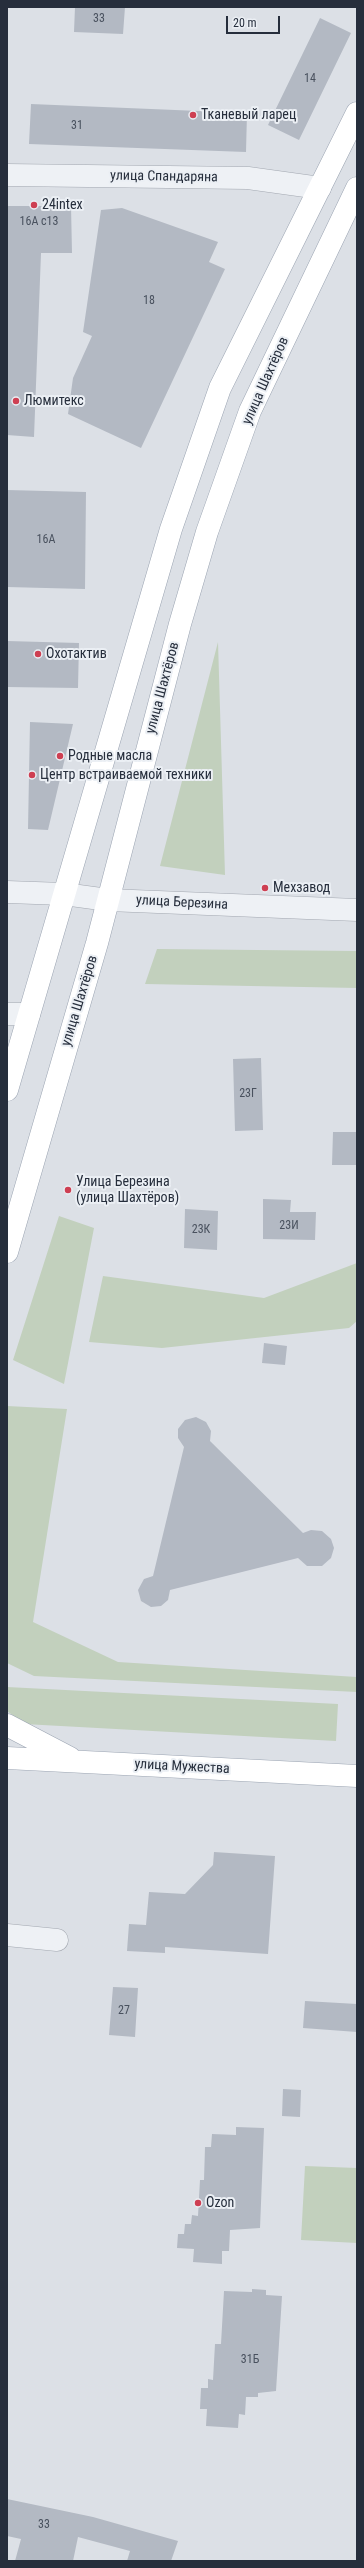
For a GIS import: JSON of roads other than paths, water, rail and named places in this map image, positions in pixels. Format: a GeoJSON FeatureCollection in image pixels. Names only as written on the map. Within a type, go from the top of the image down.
{"type":"FeatureCollection","features":[{"type":"Feature","properties":{"kind":"main road"},"geometry":{"type":"LineString","coordinates":[[7,1090],[171,529],[220,388],[357,113]]}},
{"type":"Feature","properties":{"kind":"main road","name":"улица Шахтёров"},"geometry":{"type":"LineString","coordinates":[[7,1252],[97,943],[180,624],[207,532],[250,411],[357,188]]}},
{"type":"Feature","properties":{"kind":"main road"},"geometry":{"type":"LineString","coordinates":[[7,1725],[77,1762]]}},
{"type":"Feature","properties":{"kind":"main road","name":"улица Мужества"},"geometry":{"type":"LineString","coordinates":[[7,1758],[357,1776]]}},
{"type":"Feature","properties":{"kind":"street","name":"улица Спандаряна"},"geometry":{"type":"LineString","coordinates":[[7,175],[248,178],[320,188]]}},
{"type":"Feature","properties":{"kind":"street","name":"улица Березина"},"geometry":{"type":"LineString","coordinates":[[7,892],[64,894],[108,900],[357,910]]}},
{"type":"Feature","properties":{"kind":"street"},"geometry":{"type":"LineString","coordinates":[[7,1014],[29,1014]]}},
{"type":"Feature","properties":{"kind":"street"},"geometry":{"type":"LineString","coordinates":[[7,1935],[57,1940]]}},
{"type":"Feature","properties":{"kind":"place","name":"Тканевый ларец"},"geometry":{"type":"Point","coordinates":[193,115]}},
{"type":"Feature","properties":{"kind":"place","name":"24intex"},"geometry":{"type":"Point","coordinates":[34,205]}},
{"type":"Feature","properties":{"kind":"place","name":"Люмитекс"},"geometry":{"type":"Point","coordinates":[16,401]}},
{"type":"Feature","properties":{"kind":"place","name":"Охотактив"},"geometry":{"type":"Point","coordinates":[38,654]}},
{"type":"Feature","properties":{"kind":"place","name":"Родные масла"},"geometry":{"type":"Point","coordinates":[60,756]}},
{"type":"Feature","properties":{"kind":"place","name":"Центр встраиваемой техники"},"geometry":{"type":"Point","coordinates":[32,775]}},
{"type":"Feature","properties":{"kind":"place","name":"Мехзавод"},"geometry":{"type":"Point","coordinates":[265,888]}},
{"type":"Feature","properties":{"kind":"place","name":"Улица Березина (улица Шахтёров)"},"geometry":{"type":"Point","coordinates":[68,1190]}},
{"type":"Feature","properties":{"kind":"place","name":"Ozon"},"geometry":{"type":"Point","coordinates":[198,2203]}}]}
